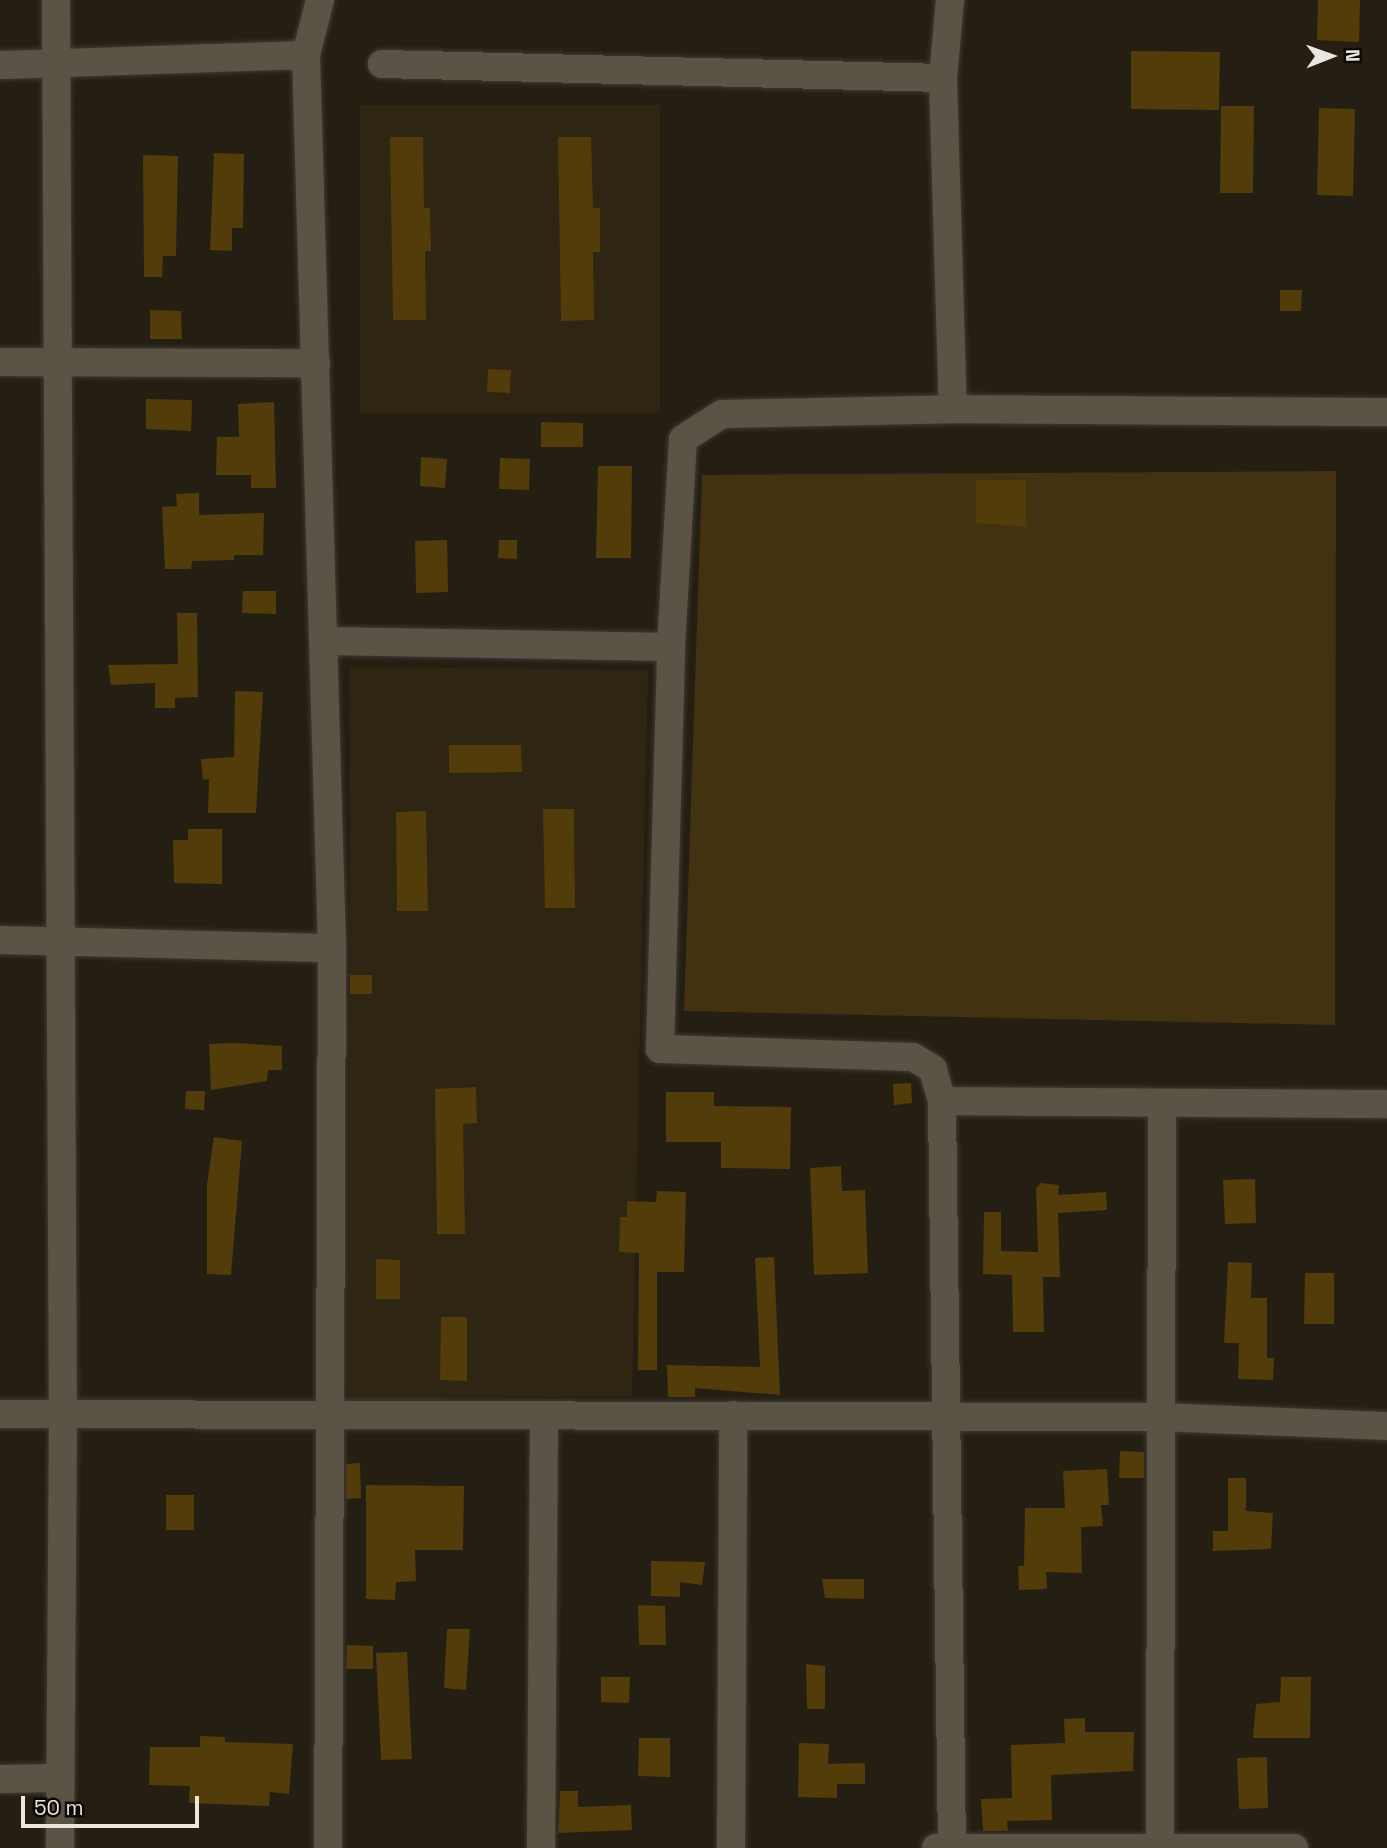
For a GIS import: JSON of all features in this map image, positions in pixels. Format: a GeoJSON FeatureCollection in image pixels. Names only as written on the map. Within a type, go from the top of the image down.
{"type":"FeatureCollection","features":[{"type":"Feature","properties":{"kind":"street"},"geometry":{"type":"LineString","coordinates":[[56,0],[59,65],[63,1414],[58,1778],[60,1848]]}},
{"type":"Feature","properties":{"kind":"street"},"geometry":{"type":"LineString","coordinates":[[320,0],[306,55],[332,948],[328,1848]]}},
{"type":"Feature","properties":{"kind":"street"},"geometry":{"type":"LineString","coordinates":[[950,0],[943,78],[953,409]]}},
{"type":"Feature","properties":{"kind":"street"},"geometry":{"type":"LineString","coordinates":[[0,65],[306,55]]}},
{"type":"Feature","properties":{"kind":"street"},"geometry":{"type":"LineString","coordinates":[[382,64],[943,78]]}},
{"type":"Feature","properties":{"kind":"street"},"geometry":{"type":"LineString","coordinates":[[0,362],[316,362]]}},
{"type":"Feature","properties":{"kind":"street"},"geometry":{"type":"LineString","coordinates":[[952,1848],[949,1418],[942,1101],[933,1069],[913,1057],[660,1049],[671,647],[683,439],[701,423],[722,414],[953,409],[1387,412]]}},
{"type":"Feature","properties":{"kind":"street"},"geometry":{"type":"LineString","coordinates":[[325,640],[671,647]]}},
{"type":"Feature","properties":{"kind":"street"},"geometry":{"type":"LineString","coordinates":[[0,940],[332,948]]}},
{"type":"Feature","properties":{"kind":"street"},"geometry":{"type":"LineString","coordinates":[[942,1101],[1387,1104]]}},
{"type":"Feature","properties":{"kind":"street"},"geometry":{"type":"LineString","coordinates":[[1160,1847],[1161,1103]]}},
{"type":"Feature","properties":{"kind":"street"},"geometry":{"type":"LineString","coordinates":[[0,1415],[1161,1417],[1387,1426]]}},
{"type":"Feature","properties":{"kind":"street"},"geometry":{"type":"LineString","coordinates":[[732,1848],[733,1415]]}},
{"type":"Feature","properties":{"kind":"street"},"geometry":{"type":"LineString","coordinates":[[541,1848],[544,1416]]}},
{"type":"Feature","properties":{"kind":"street"},"geometry":{"type":"LineString","coordinates":[[0,1779],[58,1778]]}},
{"type":"Feature","properties":{"kind":"street"},"geometry":{"type":"LineString","coordinates":[[933,1848],[1294,1848]]}},
{"type":"Feature","properties":{"kind":"shaded area"},"geometry":{"type":"Polygon","coordinates":[[[360,105],[660,105],[660,413],[360,413],[360,105]]]}},
{"type":"Feature","properties":{"kind":"shaded area"},"geometry":{"type":"Polygon","coordinates":[[[1336,471],[1335,1025],[684,1011],[702,475],[1336,471]]]}},
{"type":"Feature","properties":{"kind":"shaded area"},"geometry":{"type":"Polygon","coordinates":[[[350,667],[648,670],[632,1396],[348,1400],[350,667]]]}},
{"type":"Feature","properties":{"kind":"building"},"geometry":{"type":"Polygon","coordinates":[[[1318,0],[1360,0],[1359,42],[1317,40],[1318,0]]]}},
{"type":"Feature","properties":{"kind":"building"},"geometry":{"type":"Polygon","coordinates":[[[1131,51],[1220,52],[1219,110],[1131,109],[1131,51]]]}},
{"type":"Feature","properties":{"kind":"building"},"geometry":{"type":"Polygon","coordinates":[[[1221,106],[1254,106],[1253,193],[1220,193],[1221,106]]]}},
{"type":"Feature","properties":{"kind":"building"},"geometry":{"type":"Polygon","coordinates":[[[1319,108],[1355,109],[1353,196],[1317,195],[1319,108]]]}},
{"type":"Feature","properties":{"kind":"building"},"geometry":{"type":"Polygon","coordinates":[[[390,137],[423,137],[424,208],[430,208],[431,251],[425,251],[426,320],[393,320],[390,137]]]}},
{"type":"Feature","properties":{"kind":"building"},"geometry":{"type":"Polygon","coordinates":[[[558,137],[591,137],[593,208],[600,208],[600,252],[593,252],[594,320],[561,321],[558,137]]]}},
{"type":"Feature","properties":{"kind":"building"},"geometry":{"type":"Polygon","coordinates":[[[214,153],[244,154],[243,228],[232,228],[232,251],[210,250],[214,153]]]}},
{"type":"Feature","properties":{"kind":"building"},"geometry":{"type":"Polygon","coordinates":[[[143,155],[178,156],[176,256],[163,256],[162,277],[144,277],[143,155]]]}},
{"type":"Feature","properties":{"kind":"building"},"geometry":{"type":"Polygon","coordinates":[[[1280,290],[1302,290],[1301,311],[1280,311],[1280,290]]]}},
{"type":"Feature","properties":{"kind":"building"},"geometry":{"type":"Polygon","coordinates":[[[150,310],[181,311],[182,339],[150,339],[150,310]]]}},
{"type":"Feature","properties":{"kind":"building"},"geometry":{"type":"Polygon","coordinates":[[[488,369],[511,370],[510,393],[487,392],[488,369]]]}},
{"type":"Feature","properties":{"kind":"building"},"geometry":{"type":"Polygon","coordinates":[[[146,399],[192,400],[191,431],[146,429],[146,399]]]}},
{"type":"Feature","properties":{"kind":"building"},"geometry":{"type":"Polygon","coordinates":[[[274,402],[276,488],[251,488],[251,475],[216,475],[217,437],[239,437],[238,404],[274,402]]]}},
{"type":"Feature","properties":{"kind":"building"},"geometry":{"type":"Polygon","coordinates":[[[541,422],[583,423],[583,447],[541,447],[541,422]]]}},
{"type":"Feature","properties":{"kind":"building"},"geometry":{"type":"Polygon","coordinates":[[[421,457],[447,459],[445,488],[420,486],[421,457]]]}},
{"type":"Feature","properties":{"kind":"building"},"geometry":{"type":"Polygon","coordinates":[[[500,458],[530,459],[529,490],[499,489],[500,458]]]}},
{"type":"Feature","properties":{"kind":"building"},"geometry":{"type":"Polygon","coordinates":[[[598,466],[632,466],[631,558],[596,558],[598,466]]]}},
{"type":"Feature","properties":{"kind":"building"},"geometry":{"type":"Polygon","coordinates":[[[976,480],[1026,480],[1026,527],[976,523],[976,480]]]}},
{"type":"Feature","properties":{"kind":"building"},"geometry":{"type":"Polygon","coordinates":[[[199,493],[199,515],[264,513],[263,555],[234,555],[234,560],[192,561],[191,569],[165,569],[162,507],[177,506],[176,494],[199,493]]]}},
{"type":"Feature","properties":{"kind":"building"},"geometry":{"type":"Polygon","coordinates":[[[447,540],[448,592],[416,593],[415,541],[447,540]]]}},
{"type":"Feature","properties":{"kind":"building"},"geometry":{"type":"Polygon","coordinates":[[[499,540],[517,540],[517,559],[498,558],[499,540]]]}},
{"type":"Feature","properties":{"kind":"building"},"geometry":{"type":"Polygon","coordinates":[[[243,591],[276,591],[276,614],[242,613],[243,591]]]}},
{"type":"Feature","properties":{"kind":"building"},"geometry":{"type":"Polygon","coordinates":[[[177,613],[197,613],[198,697],[175,698],[175,708],[155,708],[155,683],[111,685],[108,665],[178,664],[177,613]]]}},
{"type":"Feature","properties":{"kind":"building"},"geometry":{"type":"Polygon","coordinates":[[[235,691],[263,692],[256,813],[208,813],[209,779],[203,780],[201,759],[234,757],[235,691]]]}},
{"type":"Feature","properties":{"kind":"building"},"geometry":{"type":"Polygon","coordinates":[[[449,745],[521,745],[522,772],[449,773],[449,745]]]}},
{"type":"Feature","properties":{"kind":"building"},"geometry":{"type":"Polygon","coordinates":[[[543,809],[574,809],[575,908],[545,908],[543,809]]]}},
{"type":"Feature","properties":{"kind":"building"},"geometry":{"type":"Polygon","coordinates":[[[426,811],[428,911],[397,911],[396,812],[426,811]]]}},
{"type":"Feature","properties":{"kind":"building"},"geometry":{"type":"Polygon","coordinates":[[[188,829],[222,829],[222,884],[174,883],[173,840],[188,840],[188,829]]]}},
{"type":"Feature","properties":{"kind":"building"},"geometry":{"type":"Polygon","coordinates":[[[350,975],[372,975],[372,994],[350,994],[350,975]]]}},
{"type":"Feature","properties":{"kind":"building"},"geometry":{"type":"Polygon","coordinates":[[[209,1044],[282,1046],[282,1070],[268,1070],[267,1081],[211,1090],[209,1044]]]}},
{"type":"Feature","properties":{"kind":"building"},"geometry":{"type":"Polygon","coordinates":[[[911,1083],[912,1103],[894,1105],[893,1084],[911,1083]]]}},
{"type":"Feature","properties":{"kind":"building"},"geometry":{"type":"Polygon","coordinates":[[[476,1087],[477,1123],[463,1124],[465,1234],[437,1234],[435,1089],[476,1087]]]}},
{"type":"Feature","properties":{"kind":"building"},"geometry":{"type":"Polygon","coordinates":[[[186,1091],[205,1091],[204,1110],[185,1109],[186,1091]]]}},
{"type":"Feature","properties":{"kind":"building"},"geometry":{"type":"Polygon","coordinates":[[[666,1092],[714,1092],[714,1106],[791,1107],[790,1169],[721,1168],[721,1142],[666,1142],[666,1092]]]}},
{"type":"Feature","properties":{"kind":"building"},"geometry":{"type":"Polygon","coordinates":[[[214,1137],[242,1141],[231,1275],[207,1274],[207,1184],[214,1137]]]}},
{"type":"Feature","properties":{"kind":"building"},"geometry":{"type":"Polygon","coordinates":[[[841,1166],[842,1191],[865,1190],[868,1273],[814,1275],[810,1168],[841,1166]]]}},
{"type":"Feature","properties":{"kind":"building"},"geometry":{"type":"Polygon","coordinates":[[[1255,1179],[1256,1223],[1225,1224],[1223,1180],[1255,1179]]]}},
{"type":"Feature","properties":{"kind":"building"},"geometry":{"type":"Polygon","coordinates":[[[1040,1183],[1059,1185],[1058,1195],[1106,1192],[1107,1210],[1058,1213],[1060,1277],[1043,1277],[1044,1332],[1013,1332],[1012,1275],[983,1274],[984,1212],[1001,1212],[1001,1251],[1038,1252],[1036,1189],[1040,1183]]]}},
{"type":"Feature","properties":{"kind":"building"},"geometry":{"type":"Polygon","coordinates":[[[657,1191],[686,1192],[684,1272],[657,1272],[657,1370],[638,1370],[639,1253],[619,1252],[620,1217],[627,1217],[627,1201],[656,1202],[657,1191]]]}},
{"type":"Feature","properties":{"kind":"building"},"geometry":{"type":"Polygon","coordinates":[[[774,1257],[780,1395],[695,1388],[695,1397],[668,1397],[667,1365],[760,1367],[755,1258],[774,1257]]]}},
{"type":"Feature","properties":{"kind":"building"},"geometry":{"type":"Polygon","coordinates":[[[376,1259],[400,1260],[400,1299],[376,1299],[376,1259]]]}},
{"type":"Feature","properties":{"kind":"building"},"geometry":{"type":"Polygon","coordinates":[[[1228,1262],[1252,1263],[1251,1298],[1267,1298],[1267,1358],[1274,1358],[1273,1380],[1238,1379],[1239,1343],[1224,1343],[1228,1262]]]}},
{"type":"Feature","properties":{"kind":"building"},"geometry":{"type":"Polygon","coordinates":[[[1305,1273],[1334,1273],[1334,1324],[1304,1324],[1305,1273]]]}},
{"type":"Feature","properties":{"kind":"building"},"geometry":{"type":"Polygon","coordinates":[[[441,1317],[467,1317],[467,1381],[440,1380],[441,1317]]]}},
{"type":"Feature","properties":{"kind":"building"},"geometry":{"type":"Polygon","coordinates":[[[1120,1451],[1144,1452],[1144,1478],[1119,1478],[1120,1451]]]}},
{"type":"Feature","properties":{"kind":"building"},"geometry":{"type":"Polygon","coordinates":[[[360,1463],[361,1498],[346,1499],[346,1464],[360,1463]]]}},
{"type":"Feature","properties":{"kind":"building"},"geometry":{"type":"Polygon","coordinates":[[[1107,1469],[1109,1505],[1101,1505],[1103,1526],[1081,1527],[1082,1573],[1046,1572],[1047,1589],[1019,1590],[1018,1566],[1024,1566],[1025,1508],[1065,1508],[1063,1471],[1107,1469]]]}},
{"type":"Feature","properties":{"kind":"building"},"geometry":{"type":"Polygon","coordinates":[[[1228,1478],[1246,1478],[1246,1511],[1273,1513],[1271,1549],[1213,1551],[1213,1531],[1228,1531],[1228,1478]]]}},
{"type":"Feature","properties":{"kind":"building"},"geometry":{"type":"Polygon","coordinates":[[[366,1485],[464,1486],[463,1550],[415,1550],[416,1581],[396,1582],[395,1600],[366,1599],[366,1485]]]}},
{"type":"Feature","properties":{"kind":"building"},"geometry":{"type":"Polygon","coordinates":[[[166,1495],[194,1495],[194,1530],[166,1530],[166,1495]]]}},
{"type":"Feature","properties":{"kind":"building"},"geometry":{"type":"Polygon","coordinates":[[[651,1561],[705,1562],[702,1585],[680,1582],[680,1597],[651,1596],[651,1561]]]}},
{"type":"Feature","properties":{"kind":"building"},"geometry":{"type":"Polygon","coordinates":[[[822,1579],[864,1579],[864,1599],[825,1598],[822,1579]]]}},
{"type":"Feature","properties":{"kind":"building"},"geometry":{"type":"Polygon","coordinates":[[[638,1605],[665,1606],[666,1645],[639,1645],[638,1605]]]}},
{"type":"Feature","properties":{"kind":"building"},"geometry":{"type":"Polygon","coordinates":[[[447,1629],[470,1629],[466,1690],[444,1688],[447,1629]]]}},
{"type":"Feature","properties":{"kind":"building"},"geometry":{"type":"Polygon","coordinates":[[[347,1645],[373,1646],[373,1669],[346,1669],[347,1645]]]}},
{"type":"Feature","properties":{"kind":"building"},"geometry":{"type":"Polygon","coordinates":[[[407,1652],[412,1759],[381,1760],[376,1653],[407,1652]]]}},
{"type":"Feature","properties":{"kind":"building"},"geometry":{"type":"Polygon","coordinates":[[[806,1664],[825,1666],[825,1709],[807,1709],[806,1664]]]}},
{"type":"Feature","properties":{"kind":"building"},"geometry":{"type":"Polygon","coordinates":[[[601,1677],[630,1677],[629,1703],[601,1702],[601,1677]]]}},
{"type":"Feature","properties":{"kind":"building"},"geometry":{"type":"Polygon","coordinates":[[[1281,1677],[1311,1677],[1310,1738],[1253,1738],[1256,1704],[1280,1702],[1281,1677]]]}},
{"type":"Feature","properties":{"kind":"building"},"geometry":{"type":"Polygon","coordinates":[[[1085,1718],[1085,1732],[1134,1732],[1133,1771],[1051,1775],[1052,1820],[1007,1821],[1008,1831],[983,1831],[981,1799],[1012,1798],[1011,1745],[1065,1743],[1064,1719],[1085,1718]]]}},
{"type":"Feature","properties":{"kind":"building"},"geometry":{"type":"Polygon","coordinates":[[[200,1736],[225,1737],[225,1742],[293,1744],[289,1794],[270,1792],[269,1806],[189,1803],[190,1786],[149,1785],[150,1747],[200,1747],[200,1736]]]}},
{"type":"Feature","properties":{"kind":"building"},"geometry":{"type":"Polygon","coordinates":[[[639,1738],[670,1738],[670,1777],[638,1776],[639,1738]]]}},
{"type":"Feature","properties":{"kind":"building"},"geometry":{"type":"Polygon","coordinates":[[[799,1743],[829,1744],[828,1764],[865,1763],[865,1784],[837,1784],[837,1798],[798,1797],[799,1743]]]}},
{"type":"Feature","properties":{"kind":"building"},"geometry":{"type":"Polygon","coordinates":[[[1267,1757],[1268,1808],[1239,1809],[1237,1758],[1267,1757]]]}},
{"type":"Feature","properties":{"kind":"building"},"geometry":{"type":"Polygon","coordinates":[[[560,1791],[578,1791],[578,1807],[631,1805],[632,1830],[558,1833],[560,1791]]]}}]}
